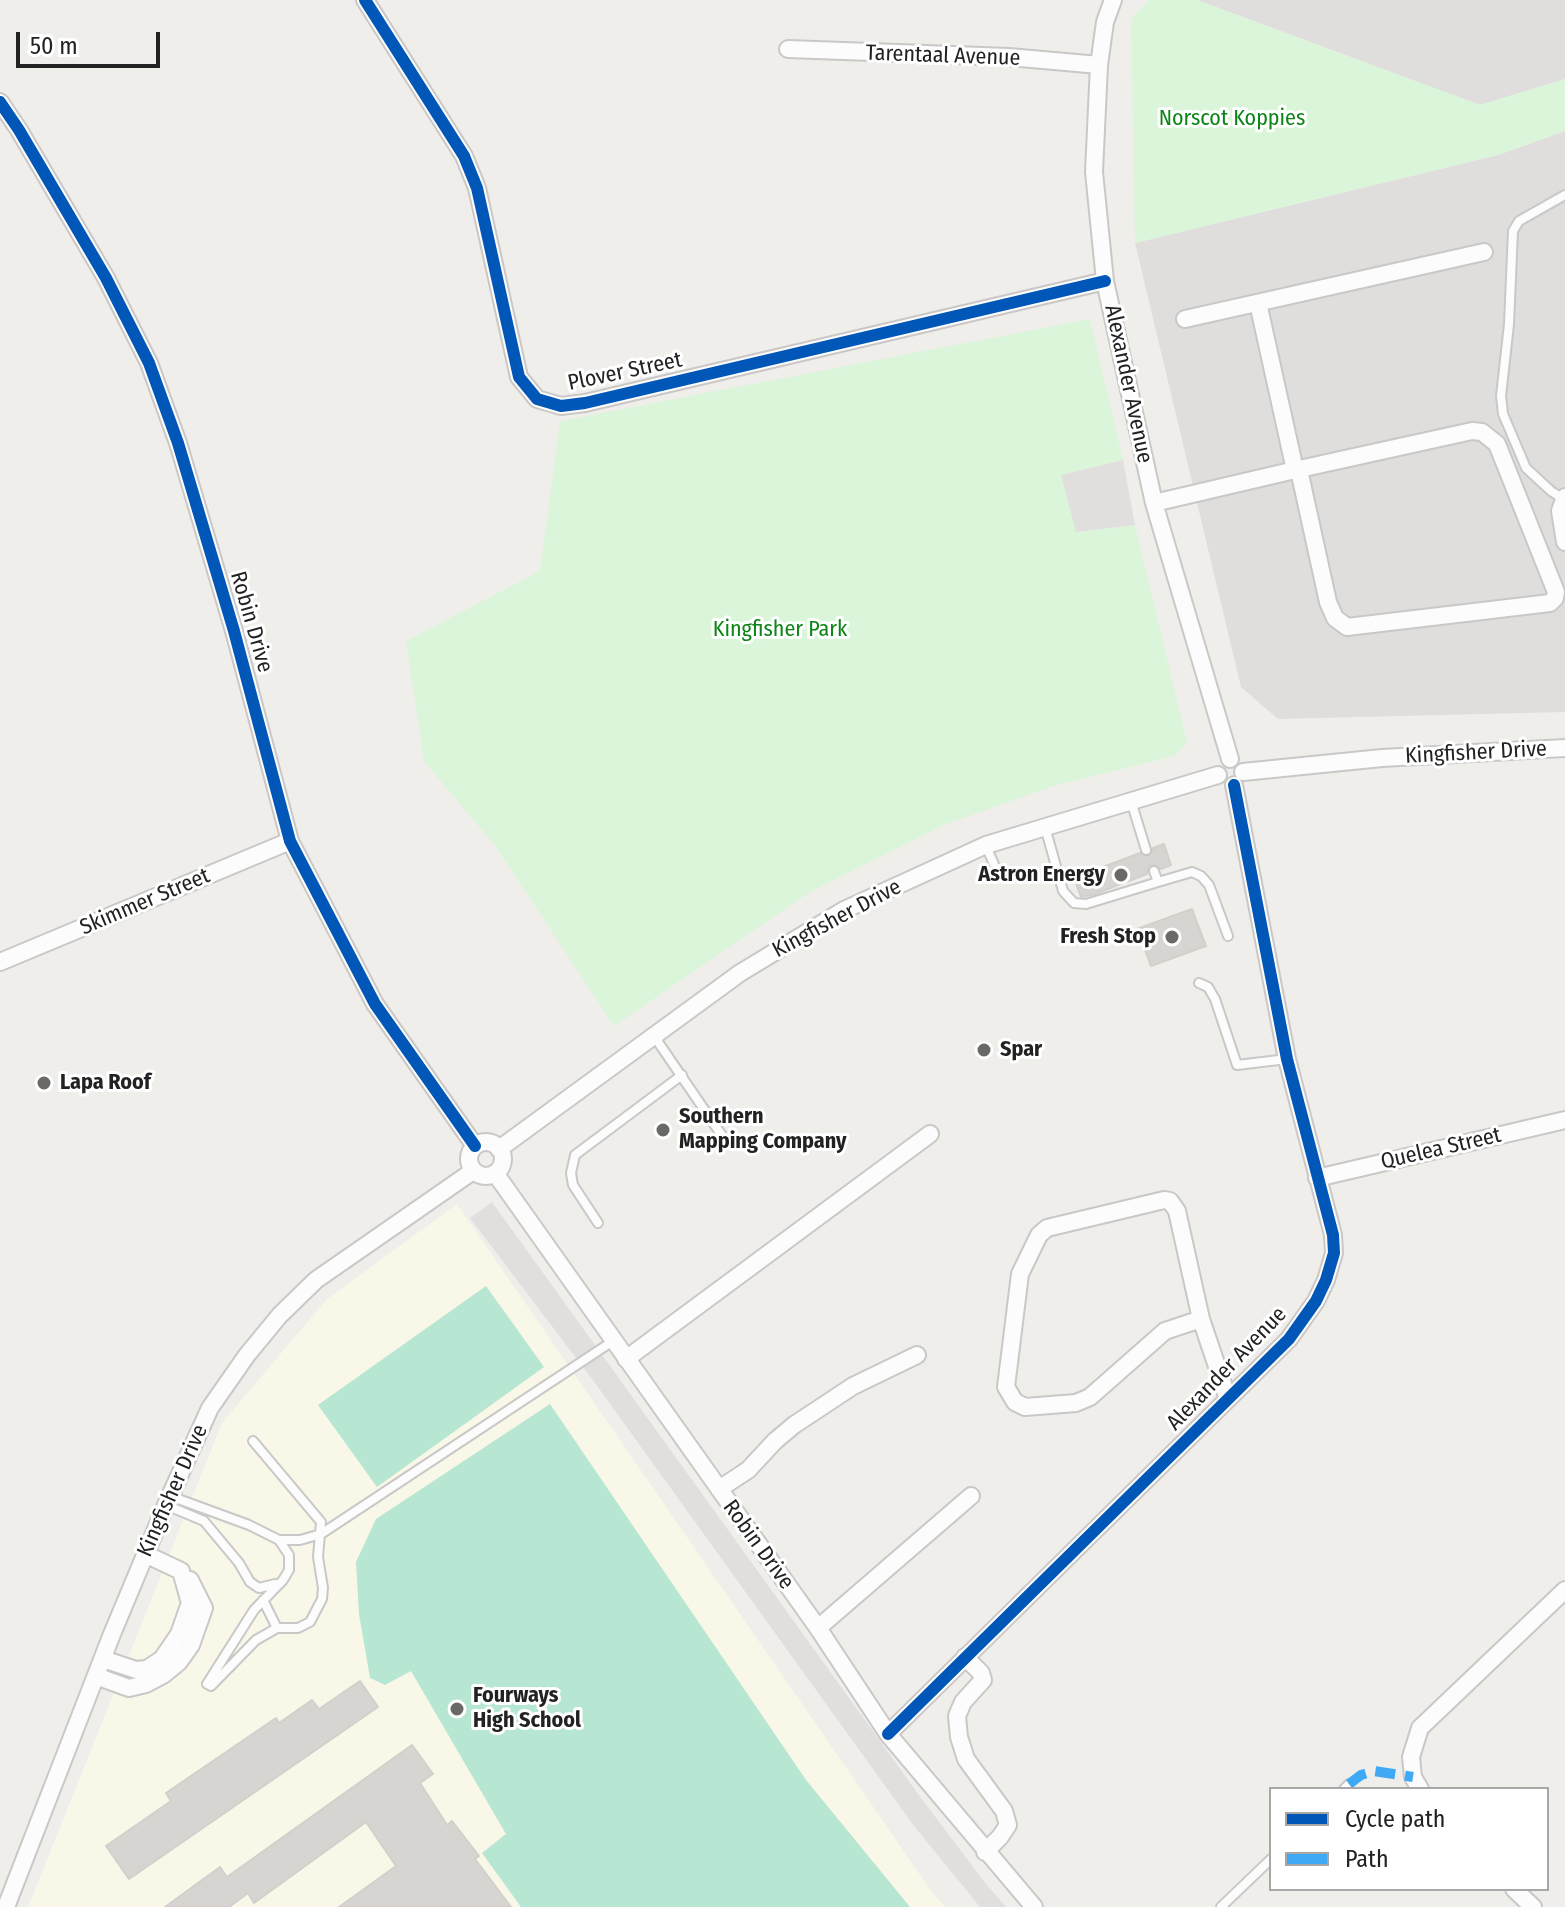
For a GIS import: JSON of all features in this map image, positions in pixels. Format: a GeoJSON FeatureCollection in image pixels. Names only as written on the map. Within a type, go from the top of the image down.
{"type":"FeatureCollection","features":[{"type":"Feature","properties":{"kind":"street","name":"Plover Street"},"geometry":{"type":"LineString","coordinates":[[365,0],[464,156],[477,188],[519,377],[537,399],[561,406],[585,403],[1105,281]]}},
{"type":"Feature","properties":{"kind":"street","name":"Alexander Avenue"},"geometry":{"type":"LineString","coordinates":[[1113,0],[1105,22],[1099,65],[1094,172],[1105,281],[1154,503],[1230,759]]}},
{"type":"Feature","properties":{"kind":"street","name":"Tarentaal Avenue"},"geometry":{"type":"LineString","coordinates":[[788,49],[1009,57],[1099,65]]}},
{"type":"Feature","properties":{"kind":"street","name":"Robin Drive"},"geometry":{"type":"LineString","coordinates":[[0,102],[106,278],[149,363],[178,443],[226,602],[290,841],[375,1004],[475,1146]]}},
{"type":"Feature","properties":{"kind":"street"},"geometry":{"type":"LineString","coordinates":[[1185,319],[1484,252]]}},
{"type":"Feature","properties":{"kind":"street"},"geometry":{"type":"LineString","coordinates":[[1154,503],[1297,470],[1472,431],[1482,432],[1497,444],[1556,592],[1555,598],[1550,603],[1347,627],[1335,618],[1328,602],[1297,470],[1258,303]]}},
{"type":"Feature","properties":{"kind":"street"},"geometry":{"type":"LineString","coordinates":[[1564,498],[1560,511],[1565,542]]}},
{"type":"Feature","properties":{"kind":"street","name":"Kingfisher Drive"},"geometry":{"type":"LineString","coordinates":[[1238,778],[1382,758],[1565,748]]}},
{"type":"Feature","properties":{"kind":"street"},"geometry":{"type":"LineString","coordinates":[[1230,759],[1239,763],[1238,778],[1224,783],[1218,775],[1220,766],[1230,759]]}},
{"type":"Feature","properties":{"kind":"street","name":"Kingfisher Drive"},"geometry":{"type":"LineString","coordinates":[[499,1149],[740,973],[844,910],[986,845],[1218,775]]}},
{"type":"Feature","properties":{"kind":"street","name":"Alexander Avenue"},"geometry":{"type":"LineString","coordinates":[[888,1734],[1289,1339],[1316,1301],[1326,1280],[1334,1253],[1333,1235],[1287,1059],[1238,778]]}},
{"type":"Feature","properties":{"kind":"street","name":"Skimmer Street"},"geometry":{"type":"LineString","coordinates":[[0,962],[290,841]]}},
{"type":"Feature","properties":{"kind":"street","name":"Quelea Street"},"geometry":{"type":"LineString","coordinates":[[1317,1178],[1565,1120]]}},
{"type":"Feature","properties":{"kind":"street"},"geometry":{"type":"LineString","coordinates":[[626,1359],[930,1134]]}},
{"type":"Feature","properties":{"kind":"street"},"geometry":{"type":"LineString","coordinates":[[489,1143],[499,1149],[502,1159],[495,1173],[484,1176],[473,1171],[469,1158],[475,1146],[489,1143]]}},
{"type":"Feature","properties":{"kind":"street","name":"Kingfisher Drive"},"geometry":{"type":"LineString","coordinates":[[6,1907],[145,1554],[210,1408],[280,1315],[316,1280],[473,1171]]}},
{"type":"Feature","properties":{"kind":"street","name":"Robin Drive"},"geometry":{"type":"LineString","coordinates":[[495,1173],[818,1628],[888,1734],[1034,1907]]}},
{"type":"Feature","properties":{"kind":"street"},"geometry":{"type":"LineString","coordinates":[[1201,1319],[1165,1331],[1090,1397],[1076,1403],[1025,1407],[1015,1402],[1006,1387],[1020,1274],[1039,1235],[1047,1228],[1164,1200],[1170,1201],[1177,1211],[1201,1319],[1228,1399]]}},
{"type":"Feature","properties":{"kind":"street"},"geometry":{"type":"LineString","coordinates":[[719,1489],[748,1470],[794,1425],[853,1386],[917,1355]]}},
{"type":"Feature","properties":{"kind":"street"},"geometry":{"type":"LineString","coordinates":[[818,1628],[971,1496]]}},
{"type":"Feature","properties":{"kind":"street"},"geometry":{"type":"LineString","coordinates":[[96,1676],[129,1688],[155,1679],[179,1662],[191,1645],[204,1608],[195,1585],[181,1571],[145,1554]]}},
{"type":"Feature","properties":{"kind":"street"},"geometry":{"type":"LineString","coordinates":[[103,1659],[136,1670],[147,1669],[162,1659],[179,1634],[190,1603],[181,1571]]}},
{"type":"Feature","properties":{"kind":"street"},"geometry":{"type":"LineString","coordinates":[[1419,1787],[1413,1777],[1411,1757],[1420,1728],[1565,1590]]}},
{"type":"Feature","properties":{"kind":"street"},"geometry":{"type":"LineString","coordinates":[[965,1657],[981,1673],[983,1680],[963,1702],[957,1716],[959,1737],[966,1759],[1004,1811],[1008,1825],[985,1852]]}},
{"type":"Feature","properties":{"kind":"street"},"geometry":{"type":"LineString","coordinates":[[1516,1891],[1533,1907]]}},
{"type":"Feature","properties":{"kind":"lane"},"geometry":{"type":"LineString","coordinates":[[1564,498],[1551,491],[1526,468],[1503,414],[1501,396],[1509,324],[1513,231],[1519,221],[1565,195]]}},
{"type":"Feature","properties":{"kind":"lane"},"geometry":{"type":"LineString","coordinates":[[1131,800],[1146,850]]}},
{"type":"Feature","properties":{"kind":"lane"},"geometry":{"type":"LineString","coordinates":[[1045,827],[1063,891],[1074,903],[1086,904],[1192,872],[1209,885],[1228,936]]}},
{"type":"Feature","properties":{"kind":"lane"},"geometry":{"type":"LineString","coordinates":[[986,845],[996,869]]}},
{"type":"Feature","properties":{"kind":"lane"},"geometry":{"type":"LineString","coordinates":[[1154,871],[1158,882]]}},
{"type":"Feature","properties":{"kind":"lane"},"geometry":{"type":"LineString","coordinates":[[1199,983],[1208,987],[1215,999],[1237,1065],[1287,1059]]}},
{"type":"Feature","properties":{"kind":"lane"},"geometry":{"type":"LineString","coordinates":[[654,1036],[725,1140]]}},
{"type":"Feature","properties":{"kind":"lane"},"geometry":{"type":"LineString","coordinates":[[598,1223],[573,1185],[571,1173],[575,1155],[682,1075]]}},
{"type":"Feature","properties":{"kind":"lane"},"geometry":{"type":"LineString","coordinates":[[168,1500],[249,1525],[279,1540],[300,1540],[321,1534],[613,1341]]}},
{"type":"Feature","properties":{"kind":"lane"},"geometry":{"type":"LineString","coordinates":[[253,1441],[321,1522],[318,1557],[323,1588],[318,1610],[310,1622],[298,1628],[277,1628],[256,1640],[211,1686],[207,1684],[254,1610],[289,1570],[289,1555],[279,1540]]}},
{"type":"Feature","properties":{"kind":"lane"},"geometry":{"type":"LineString","coordinates":[[168,1500],[204,1521],[239,1563],[250,1582],[259,1588],[283,1580]]}},
{"type":"Feature","properties":{"kind":"lane"},"geometry":{"type":"LineString","coordinates":[[263,1600],[277,1628]]}},
{"type":"Feature","properties":{"kind":"lane"},"geometry":{"type":"LineString","coordinates":[[1221,1907],[1269,1861]]}},
{"type":"Feature","properties":{"kind":"shaded area"},"geometry":{"type":"Polygon","coordinates":[[[1197,0],[1565,0],[1565,79],[1480,105],[1197,0]]]}},
{"type":"Feature","properties":{"kind":"shaded area"},"geometry":{"type":"Polygon","coordinates":[[[1565,131],[1565,712],[1278,719],[1241,687],[1135,243],[1498,155],[1565,131]]]}},
{"type":"Feature","properties":{"kind":"shaded area"},"geometry":{"type":"Polygon","coordinates":[[[1123,460],[1135,525],[1076,532],[1061,475],[1123,460]]]}},
{"type":"Feature","properties":{"kind":"shaded area"},"geometry":{"type":"Polygon","coordinates":[[[492,1202],[921,1798],[1006,1907],[980,1907],[914,1826],[595,1383],[470,1218],[492,1202]]]}},
{"type":"Feature","properties":{"kind":"shaded area","name":"Fourways High School"},"geometry":{"type":"Polygon","coordinates":[[[457,1204],[934,1895],[946,1907],[28,1907],[222,1423],[327,1299],[457,1204]]]}},
{"type":"Feature","properties":{"kind":"green space","name":"Norscot Koppies"},"geometry":{"type":"Polygon","coordinates":[[[1149,0],[1197,0],[1480,105],[1565,79],[1565,131],[1498,155],[1135,243],[1131,19],[1149,0]]]}},
{"type":"Feature","properties":{"kind":"green space","name":"Kingfisher Park"},"geometry":{"type":"Polygon","coordinates":[[[1090,319],[1123,460],[1061,475],[1076,532],[1135,525],[1187,742],[1175,756],[1054,786],[946,824],[810,892],[614,1026],[496,847],[424,761],[406,641],[540,571],[560,421],[1090,319]]]}},
{"type":"Feature","properties":{"kind":"green space"},"geometry":{"type":"Polygon","coordinates":[[[486,1286],[544,1367],[377,1487],[318,1405],[486,1286]]]}},
{"type":"Feature","properties":{"kind":"green space"},"geometry":{"type":"Polygon","coordinates":[[[550,1404],[806,1780],[910,1907],[521,1907],[482,1853],[506,1834],[411,1671],[385,1685],[370,1678],[359,1614],[356,1562],[376,1519],[550,1404]]]}},
{"type":"Feature","properties":{"kind":"building"},"geometry":{"type":"Polygon","coordinates":[[[1164,844],[1171,865],[1161,869],[1152,864],[1147,874],[1081,897],[1074,878],[1140,853],[1149,856],[1153,848],[1164,844]]]}},
{"type":"Feature","properties":{"kind":"building","name":"Fresh Stop"},"geometry":{"type":"Polygon","coordinates":[[[1192,909],[1206,946],[1151,966],[1137,929],[1192,909]]]}},
{"type":"Feature","properties":{"kind":"building"},"geometry":{"type":"Polygon","coordinates":[[[360,1681],[378,1707],[129,1879],[106,1846],[171,1801],[166,1793],[276,1718],[279,1723],[312,1700],[319,1709],[360,1681]]]}},
{"type":"Feature","properties":{"kind":"building"},"geometry":{"type":"Polygon","coordinates":[[[412,1745],[433,1774],[420,1783],[447,1825],[452,1821],[479,1856],[475,1859],[511,1907],[339,1907],[396,1866],[366,1822],[254,1903],[248,1893],[229,1907],[165,1907],[220,1867],[227,1877],[412,1745]]]}},
{"type":"Feature","properties":{"kind":"marked path"},"geometry":{"type":"LineString","coordinates":[[1349,1784],[1361,1775],[1374,1771],[1413,1777]]}},
{"type":"Feature","properties":{"kind":"cycle path"},"geometry":{"type":"LineString","coordinates":[[365,0],[464,156],[477,188],[519,377],[537,399],[561,406],[585,403],[1105,281]]}},
{"type":"Feature","properties":{"kind":"cycle path"},"geometry":{"type":"LineString","coordinates":[[0,102],[106,278],[149,363],[178,443],[234,631],[290,841],[375,1004],[475,1146]]}},
{"type":"Feature","properties":{"kind":"cycle path"},"geometry":{"type":"LineString","coordinates":[[888,1734],[1289,1339],[1316,1301],[1326,1280],[1334,1253],[1333,1235],[1287,1059],[1234,785]]}},
{"type":"Feature","properties":{"kind":"place","name":"Astron Energy"},"geometry":{"type":"Point","coordinates":[1121,875]}},
{"type":"Feature","properties":{"kind":"place","name":"Fresh Stop"},"geometry":{"type":"Point","coordinates":[1172,937]}},
{"type":"Feature","properties":{"kind":"place","name":"Spar"},"geometry":{"type":"Point","coordinates":[984,1050]}},
{"type":"Feature","properties":{"kind":"place","name":"Lapa Roof"},"geometry":{"type":"Point","coordinates":[44,1083]}},
{"type":"Feature","properties":{"kind":"place","name":"Southern Mapping Company"},"geometry":{"type":"Point","coordinates":[663,1130]}},
{"type":"Feature","properties":{"kind":"place","name":"Fourways High School"},"geometry":{"type":"Point","coordinates":[457,1709]}}]}
